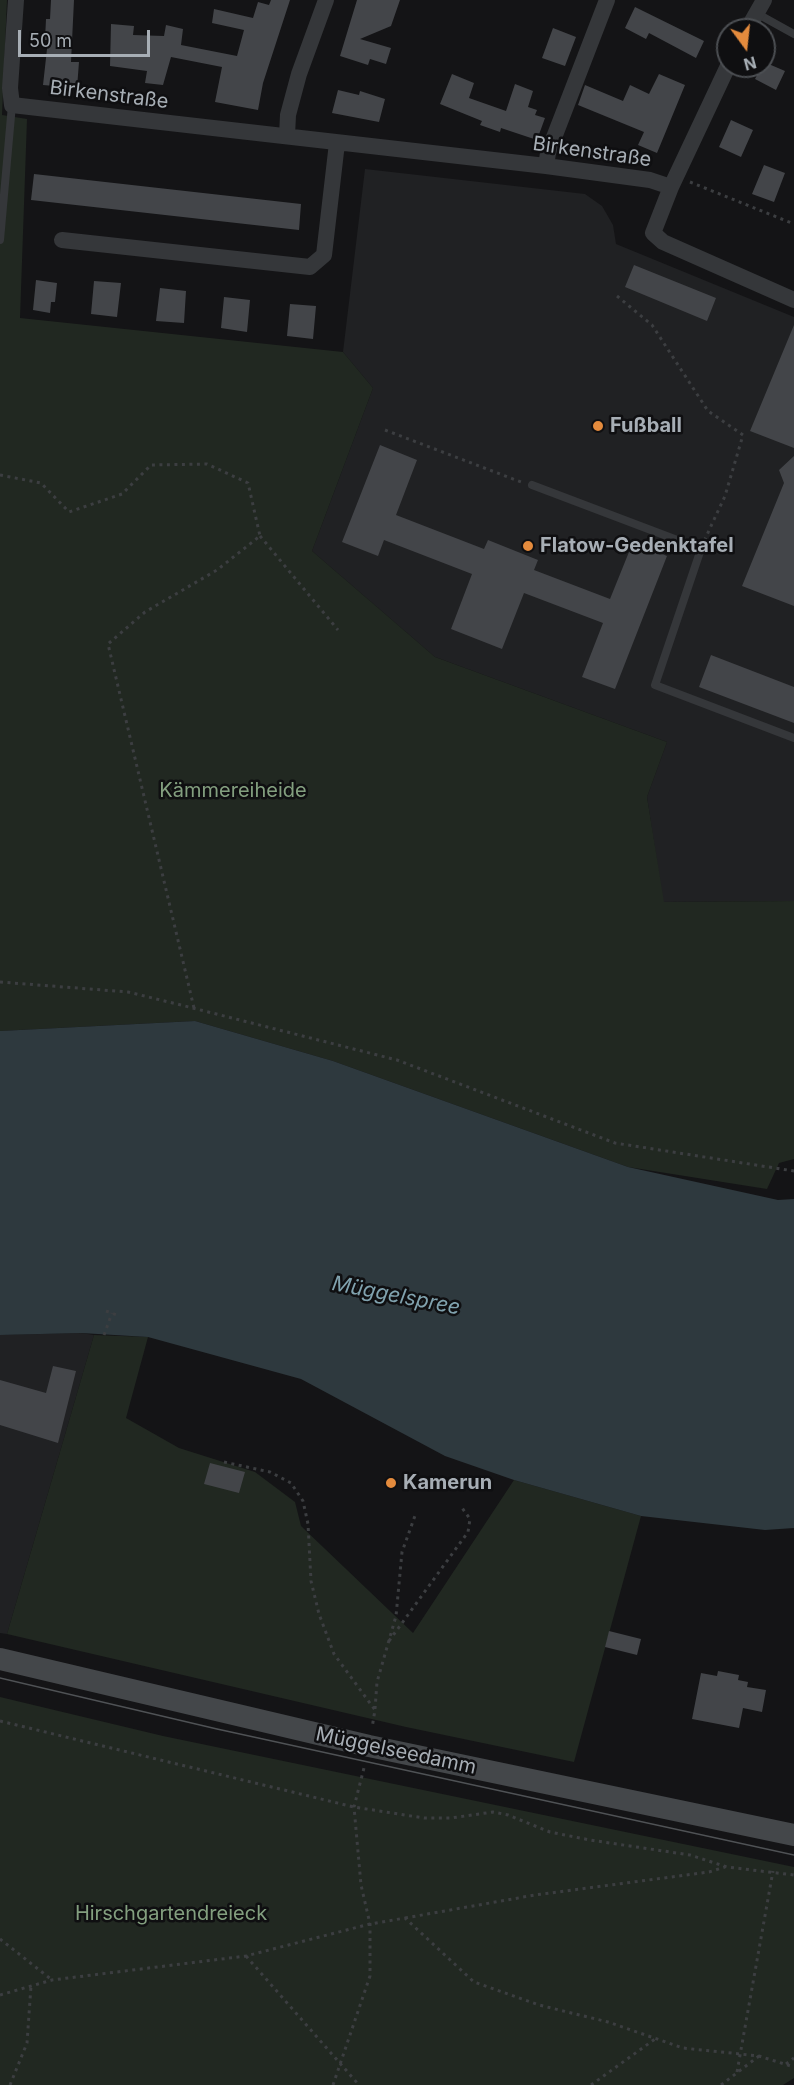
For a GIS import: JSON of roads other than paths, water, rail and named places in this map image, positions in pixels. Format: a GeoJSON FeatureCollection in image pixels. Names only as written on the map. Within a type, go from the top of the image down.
{"type":"FeatureCollection","features":[{"type":"Feature","properties":{"kind":"main road","name":"Müggelseedamm"},"geometry":{"type":"LineString","coordinates":[[0,1659],[369,1746],[794,1835]]}},
{"type":"Feature","properties":{"kind":"street"},"geometry":{"type":"LineString","coordinates":[[12,105],[10,88],[16,0]]}},
{"type":"Feature","properties":{"kind":"street"},"geometry":{"type":"LineString","coordinates":[[287,136],[288,115],[299,74],[326,0]]}},
{"type":"Feature","properties":{"kind":"street"},"geometry":{"type":"LineString","coordinates":[[546,166],[548,153],[607,0]]}},
{"type":"Feature","properties":{"kind":"street"},"geometry":{"type":"LineString","coordinates":[[674,182],[722,78]]}},
{"type":"Feature","properties":{"kind":"street","name":"Birkenstraße"},"geometry":{"type":"LineString","coordinates":[[12,105],[674,182],[653,233],[663,242],[794,300]]}},
{"type":"Feature","properties":{"kind":"street"},"geometry":{"type":"LineString","coordinates":[[62,240],[310,267],[324,255],[338,143]]}},
{"type":"Feature","properties":{"kind":"lane"},"geometry":{"type":"LineString","coordinates":[[760,6],[794,34]]}},
{"type":"Feature","properties":{"kind":"lane"},"geometry":{"type":"LineString","coordinates":[[0,240],[12,105]]}},
{"type":"Feature","properties":{"kind":"lane"},"geometry":{"type":"LineString","coordinates":[[531,485],[701,549],[655,685],[794,738]]}},
{"type":"Feature","properties":{"kind":"water","name":"Müggelspree"},"geometry":{"type":"Polygon","coordinates":[[[195,1021],[333,1061],[628,1167],[778,1200],[794,1199],[794,1528],[765,1530],[641,1516],[514,1480],[445,1456],[301,1379],[148,1337],[81,1333],[0,1335],[0,1031],[195,1021]]]}},
{"type":"Feature","properties":{"kind":"tram line"},"geometry":{"type":"LineString","coordinates":[[0,1678],[217,1729],[794,1855]]}},
{"type":"Feature","properties":{"kind":"place","name":"Fußball"},"geometry":{"type":"Point","coordinates":[598,426]}},
{"type":"Feature","properties":{"kind":"place","name":"Flatow-Gedenktafel"},"geometry":{"type":"Point","coordinates":[528,546]}},
{"type":"Feature","properties":{"kind":"place","name":"Kamerun"},"geometry":{"type":"Point","coordinates":[391,1483]}},
{"type":"Feature","properties":{"kind":"park label","name":"Kämmereiheide"},"geometry":{"type":"Point","coordinates":[233,791]}},
{"type":"Feature","properties":{"kind":"park label","name":"Hirschgartendreieck"},"geometry":{"type":"Point","coordinates":[171,1914]}}]}
